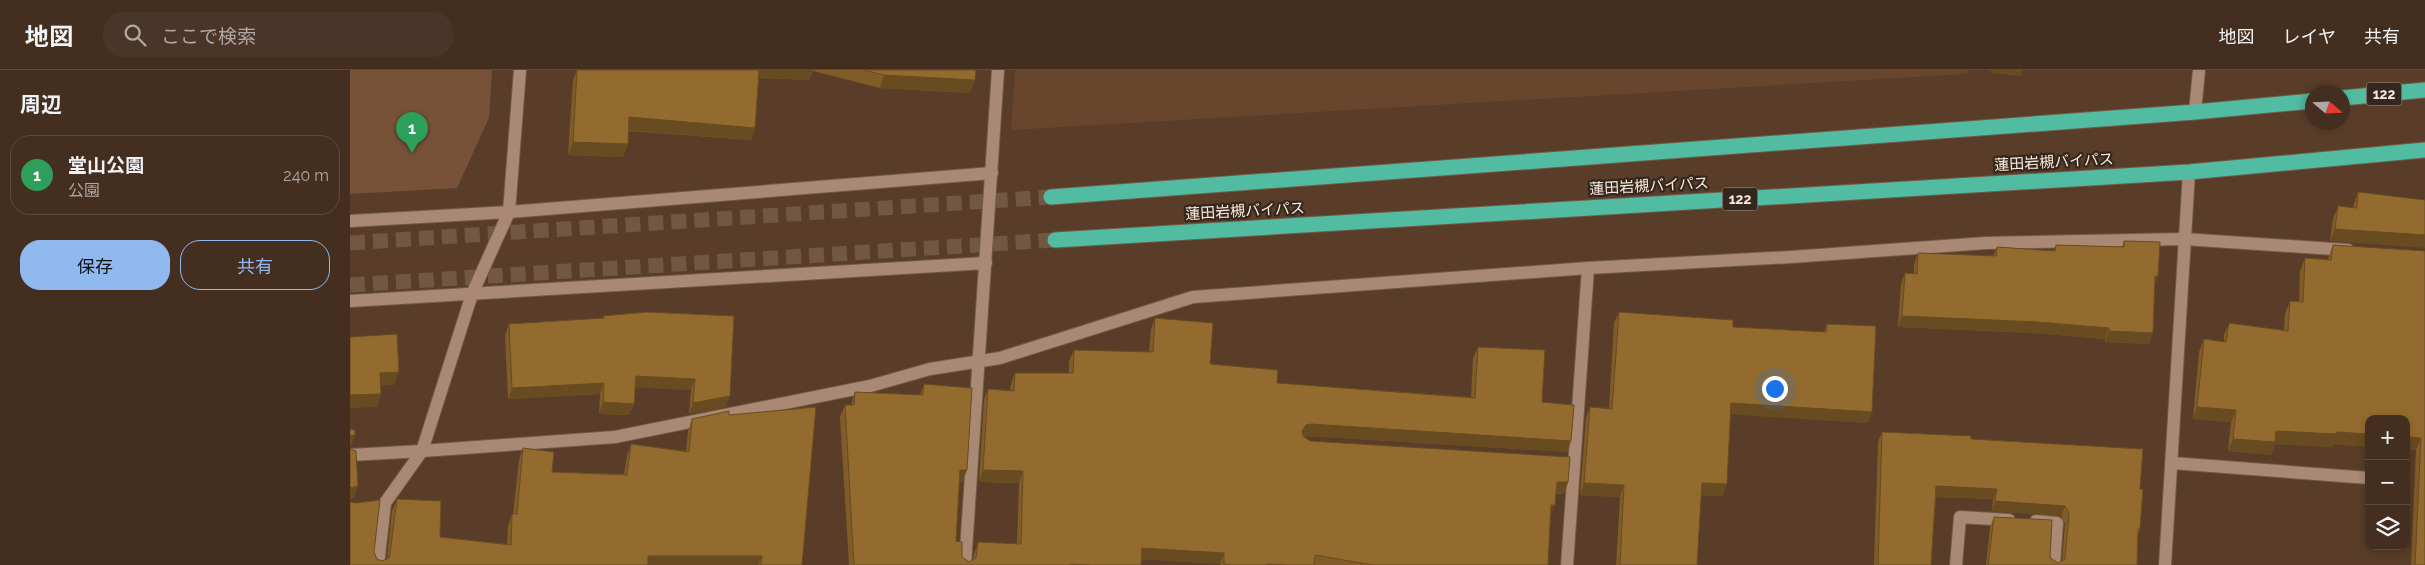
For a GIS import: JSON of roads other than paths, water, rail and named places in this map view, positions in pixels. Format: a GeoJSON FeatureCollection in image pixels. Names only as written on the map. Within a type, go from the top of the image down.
{"type":"FeatureCollection","features":[{"type":"Feature","properties":{"kind":"highway","name":"122"},"geometry":{"type":"LineString","coordinates":[[2350,97],[2425,90]]}},
{"type":"Feature","properties":{"kind":"highway","name":"蓮田岩槻バイパス"},"geometry":{"type":"LineString","coordinates":[[1051,197],[2195,112],[2305,102]]}},
{"type":"Feature","properties":{"kind":"highway","name":"蓮田岩槻バイパス"},"geometry":{"type":"LineString","coordinates":[[1055,240],[2189,172],[2425,150]]}},
{"type":"Feature","properties":{"kind":"street"},"geometry":{"type":"LineString","coordinates":[[378,565],[385,503],[422,451],[472,294],[509,212],[520,70]]}},
{"type":"Feature","properties":{"kind":"street"},"geometry":{"type":"LineString","coordinates":[[965,565],[977,361],[986,263],[998,70]]}},
{"type":"Feature","properties":{"kind":"street"},"geometry":{"type":"LineString","coordinates":[[2195,112],[2200,70]]}},
{"type":"Feature","properties":{"kind":"street"},"geometry":{"type":"LineString","coordinates":[[2165,565],[2189,172]]}},
{"type":"Feature","properties":{"kind":"street"},"geometry":{"type":"LineString","coordinates":[[350,221],[509,212],[992,173]]}},
{"type":"Feature","properties":{"kind":"street"},"geometry":{"type":"LineString","coordinates":[[350,455],[615,437],[870,386],[930,369],[1000,358],[1193,297],[1588,268],[1986,243],[2184,239],[2358,251]]}},
{"type":"Feature","properties":{"kind":"street"},"geometry":{"type":"LineString","coordinates":[[350,302],[986,263]]}},
{"type":"Feature","properties":{"kind":"street"},"geometry":{"type":"LineString","coordinates":[[1567,565],[1569,461],[1588,268]]}},
{"type":"Feature","properties":{"kind":"street"},"geometry":{"type":"LineString","coordinates":[[2172,463],[2365,478]]}},
{"type":"Feature","properties":{"kind":"street"},"geometry":{"type":"LineString","coordinates":[[368,505],[385,503]]}},
{"type":"Feature","properties":{"kind":"street"},"geometry":{"type":"LineString","coordinates":[[1956,565],[1960,517],[2058,523],[2054,565]]}},
{"type":"Feature","properties":{"kind":"tunnel"},"geometry":{"type":"LineString","coordinates":[[350,243],[1051,197]]}},
{"type":"Feature","properties":{"kind":"tunnel"},"geometry":{"type":"LineString","coordinates":[[350,285],[1055,240]]}},
{"type":"Feature","properties":{"kind":"place","name":"堂山公園"},"geometry":{"type":"Point","coordinates":[412,153]}}]}
